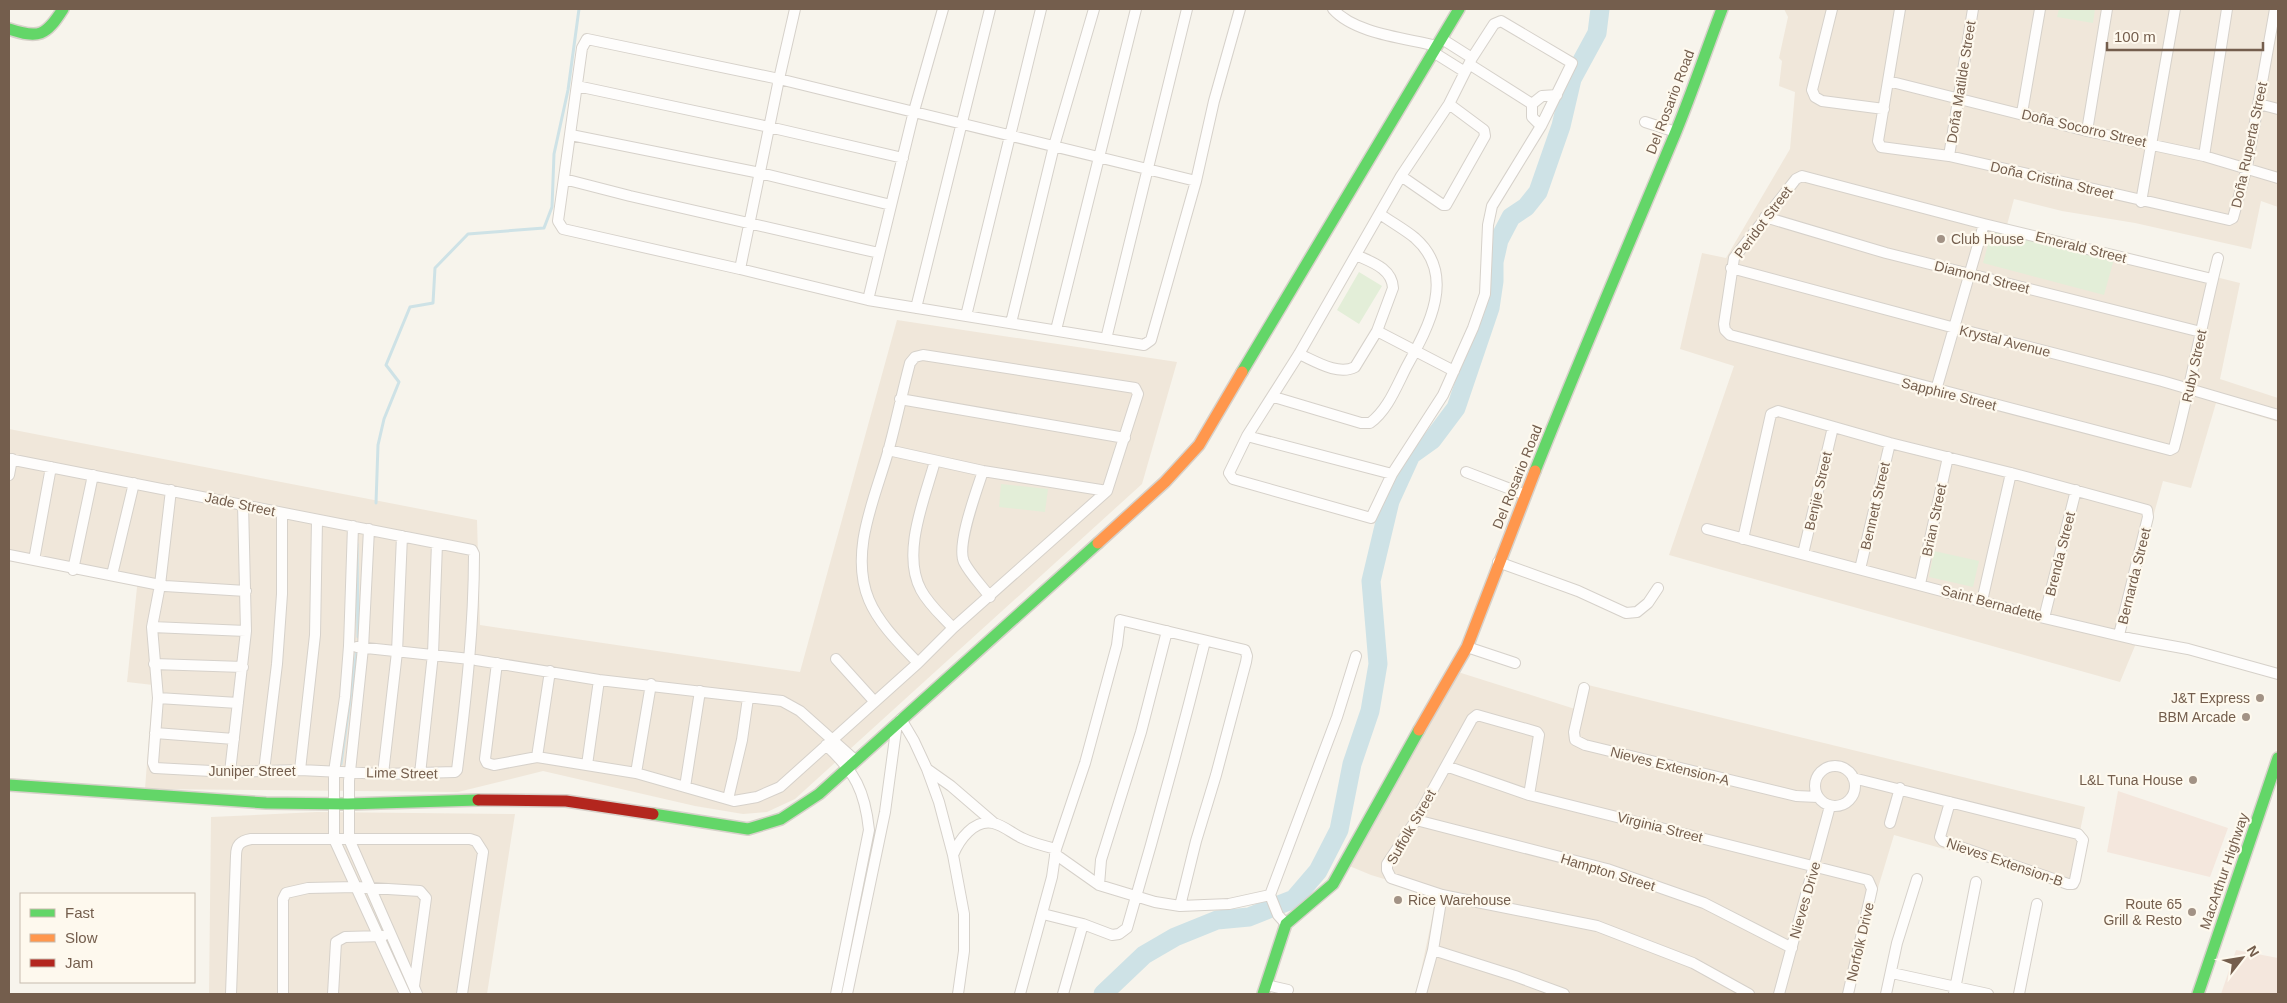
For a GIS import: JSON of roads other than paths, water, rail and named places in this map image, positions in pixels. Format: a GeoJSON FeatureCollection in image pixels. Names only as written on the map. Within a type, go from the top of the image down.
{"type":"FeatureCollection","features":[{"type":"Feature","properties":{"kind":"main road"},"geometry":{"type":"LineString","coordinates":[[9,29],[35,37],[42,35],[49,31],[63,9]]}},
{"type":"Feature","properties":{"kind":"main road"},"geometry":{"type":"LineString","coordinates":[[9,784],[256,802],[348,804],[526,799],[566,801],[748,829],[774,823],[794,814],[811,803],[851,764],[1165,482],[1199,445],[1459,9]]}},
{"type":"Feature","properties":{"kind":"main road","name":"Del Rosario Road"},"geometry":{"type":"LineString","coordinates":[[1286,924],[1333,884],[1380,797],[1467,647],[1498,562],[1593,333],[1612,281],[1676,132],[1722,9]]}},
{"type":"Feature","properties":{"kind":"main road","name":"MacArthur Highway"},"geometry":{"type":"LineString","coordinates":[[2198,994],[2278,758]]}},
{"type":"Feature","properties":{"kind":"main road"},"geometry":{"type":"LineString","coordinates":[[1265,989],[1286,924]]}},
{"type":"Feature","properties":{"kind":"street"},"geometry":{"type":"LineString","coordinates":[[740,270],[795,9]]}},
{"type":"Feature","properties":{"kind":"street"},"geometry":{"type":"LineString","coordinates":[[868,300],[914,111],[943,9]]}},
{"type":"Feature","properties":{"kind":"street"},"geometry":{"type":"LineString","coordinates":[[916,308],[990,9]]}},
{"type":"Feature","properties":{"kind":"street"},"geometry":{"type":"LineString","coordinates":[[966,316],[1041,9]]}},
{"type":"Feature","properties":{"kind":"street"},"geometry":{"type":"LineString","coordinates":[[1011,323],[1054,146],[1094,9]]}},
{"type":"Feature","properties":{"kind":"street"},"geometry":{"type":"LineString","coordinates":[[1056,330],[1136,9]]}},
{"type":"Feature","properties":{"kind":"street"},"geometry":{"type":"LineString","coordinates":[[1106,339],[1146,169],[1187,9]]}},
{"type":"Feature","properties":{"kind":"street"},"geometry":{"type":"LineString","coordinates":[[1196,181],[779,79],[587,39],[582,48],[558,221],[563,229],[868,300],[1144,345],[1151,340],[1196,181],[1210,118],[1240,9]]}},
{"type":"Feature","properties":{"kind":"street"},"geometry":{"type":"LineString","coordinates":[[1333,9],[1341,18],[1356,26],[1437,45],[1532,104]]}},
{"type":"Feature","properties":{"kind":"street"},"geometry":{"type":"LineString","coordinates":[[1832,9],[1812,90],[1815,97],[1822,101],[1884,108],[1900,9]]}},
{"type":"Feature","properties":{"kind":"street","name":"Doña Matilde Street"},"geometry":{"type":"LineString","coordinates":[[1949,156],[1974,9]]}},
{"type":"Feature","properties":{"kind":"street"},"geometry":{"type":"LineString","coordinates":[[2022,113],[2040,9]]}},
{"type":"Feature","properties":{"kind":"street"},"geometry":{"type":"LineString","coordinates":[[2087,131],[2107,9]]}},
{"type":"Feature","properties":{"kind":"street"},"geometry":{"type":"LineString","coordinates":[[2141,202],[2174,9]]}},
{"type":"Feature","properties":{"kind":"street"},"geometry":{"type":"LineString","coordinates":[[2204,156],[2227,9]]}},
{"type":"Feature","properties":{"kind":"street","name":"Doña Ruperta Street"},"geometry":{"type":"LineString","coordinates":[[2229,220],[2233,218],[2246,167],[2275,9]]}},
{"type":"Feature","properties":{"kind":"street"},"geometry":{"type":"LineString","coordinates":[[1501,21],[1572,63],[1541,126],[1492,206],[1488,225],[1485,294],[1473,328],[1443,395],[1392,474],[1371,518],[1233,480],[1228,473],[1247,436],[1274,397],[1401,176],[1449,104],[1469,65],[1494,24],[1501,21]]}},
{"type":"Feature","properties":{"kind":"street"},"geometry":{"type":"LineString","coordinates":[[1437,45],[1469,65]]}},
{"type":"Feature","properties":{"kind":"street","name":"Doña Socorro Street"},"geometry":{"type":"LineString","coordinates":[[1888,81],[2022,113],[2087,131],[2204,156],[2278,178]]}},
{"type":"Feature","properties":{"kind":"street"},"geometry":{"type":"LineString","coordinates":[[577,86],[902,158]]}},
{"type":"Feature","properties":{"kind":"street"},"geometry":{"type":"LineString","coordinates":[[1532,104],[1542,96],[1556,95]]}},
{"type":"Feature","properties":{"kind":"street"},"geometry":{"type":"LineString","coordinates":[[1401,176],[1443,205],[1446,205],[1485,136],[1484,130],[1449,104]]}},
{"type":"Feature","properties":{"kind":"street"},"geometry":{"type":"LineString","coordinates":[[1532,104],[1532,117],[1541,126]]}},
{"type":"Feature","properties":{"kind":"street"},"geometry":{"type":"LineString","coordinates":[[2259,104],[2278,108]]}},
{"type":"Feature","properties":{"kind":"street","name":"Doña Cristina Street"},"geometry":{"type":"LineString","coordinates":[[1884,108],[1878,141],[1881,147],[1949,156],[2141,202],[2229,220]]}},
{"type":"Feature","properties":{"kind":"street"},"geometry":{"type":"LineString","coordinates":[[1645,122],[1676,132]]}},
{"type":"Feature","properties":{"kind":"street"},"geometry":{"type":"LineString","coordinates":[[571,135],[760,174],[891,205]]}},
{"type":"Feature","properties":{"kind":"street","name":"Peridot Street"},"geometry":{"type":"LineString","coordinates":[[1730,335],[1725,330],[1724,324],[1734,258],[1796,179],[1806,176]]}},
{"type":"Feature","properties":{"kind":"street","name":"Emerald Street"},"geometry":{"type":"LineString","coordinates":[[1806,176],[1984,224],[2212,279]]}},
{"type":"Feature","properties":{"kind":"street"},"geometry":{"type":"LineString","coordinates":[[564,179],[879,253]]}},
{"type":"Feature","properties":{"kind":"street"},"geometry":{"type":"LineString","coordinates":[[1274,397],[1361,423],[1370,423],[1379,416],[1415,352],[1434,310],[1438,295],[1436,273],[1428,253],[1414,238],[1380,214]]}},
{"type":"Feature","properties":{"kind":"street","name":"Diamond Street"},"geometry":{"type":"LineString","coordinates":[[1765,217],[1886,254],[1969,273],[2201,332]]}},
{"type":"Feature","properties":{"kind":"street"},"geometry":{"type":"LineString","coordinates":[[1936,390],[1984,224]]}},
{"type":"Feature","properties":{"kind":"street"},"geometry":{"type":"LineString","coordinates":[[1299,354],[1335,369],[1349,370],[1355,368],[1377,331],[1393,288],[1392,282],[1384,269],[1356,255]]}},
{"type":"Feature","properties":{"kind":"street","name":"Ruby Street"},"geometry":{"type":"LineString","coordinates":[[2170,450],[2174,448],[2190,388],[2218,258]]}},
{"type":"Feature","properties":{"kind":"street","name":"Krystal Avenue"},"geometry":{"type":"LineString","coordinates":[[1731,268],[2190,388],[2278,415]]}},
{"type":"Feature","properties":{"kind":"street"},"geometry":{"type":"LineString","coordinates":[[1377,331],[1415,352],[1454,370]]}},
{"type":"Feature","properties":{"kind":"street","name":"Sapphire Street"},"geometry":{"type":"LineString","coordinates":[[1730,335],[2170,450]]}},
{"type":"Feature","properties":{"kind":"street"},"geometry":{"type":"LineString","coordinates":[[497,663],[485,759],[487,763],[494,764],[537,757],[636,773],[670,781],[728,799],[757,797],[780,787],[918,663],[954,628],[1107,490],[1138,399],[1135,388],[922,355],[916,357],[910,364],[888,450],[866,524],[864,575],[869,600],[892,635],[918,663]]}},
{"type":"Feature","properties":{"kind":"street"},"geometry":{"type":"LineString","coordinates":[[900,399],[1125,438]]}},
{"type":"Feature","properties":{"kind":"street"},"geometry":{"type":"LineString","coordinates":[[1743,539],[1771,414],[1778,411],[1890,443],[2076,490]]}},
{"type":"Feature","properties":{"kind":"street","name":"Benjie Street"},"geometry":{"type":"LineString","coordinates":[[1803,554],[1833,427]]}},
{"type":"Feature","properties":{"kind":"street"},"geometry":{"type":"LineString","coordinates":[[1247,436],[1392,474]]}},
{"type":"Feature","properties":{"kind":"street","name":"Bennett Street"},"geometry":{"type":"LineString","coordinates":[[1860,569],[1890,443]]}},
{"type":"Feature","properties":{"kind":"street"},"geometry":{"type":"LineString","coordinates":[[888,450],[983,471],[1107,490]]}},
{"type":"Feature","properties":{"kind":"street","name":"Brian Street"},"geometry":{"type":"LineString","coordinates":[[1920,584],[1948,457]]}},
{"type":"Feature","properties":{"kind":"street"},"geometry":{"type":"LineString","coordinates":[[9,476],[10,459]]}},
{"type":"Feature","properties":{"kind":"street","name":"Jade Street"},"geometry":{"type":"LineString","coordinates":[[10,459],[472,550],[474,554],[473,660]]}},
{"type":"Feature","properties":{"kind":"street"},"geometry":{"type":"LineString","coordinates":[[935,461],[914,540],[912,557],[920,589],[929,603],[954,628]]}},
{"type":"Feature","properties":{"kind":"street"},"geometry":{"type":"LineString","coordinates":[[34,560],[51,467]]}},
{"type":"Feature","properties":{"kind":"street"},"geometry":{"type":"LineString","coordinates":[[983,471],[965,535],[962,555],[970,571],[990,597]]}},
{"type":"Feature","properties":{"kind":"street"},"geometry":{"type":"LineString","coordinates":[[1466,472],[1526,495]]}},
{"type":"Feature","properties":{"kind":"street"},"geometry":{"type":"LineString","coordinates":[[1982,601],[2011,473]]}},
{"type":"Feature","properties":{"kind":"street"},"geometry":{"type":"LineString","coordinates":[[73,570],[93,476]]}},
{"type":"Feature","properties":{"kind":"street"},"geometry":{"type":"LineString","coordinates":[[112,575],[134,483]]}},
{"type":"Feature","properties":{"kind":"street"},"geometry":{"type":"LineString","coordinates":[[171,490],[160,585],[152,626],[158,698],[155,733],[234,738]]}},
{"type":"Feature","properties":{"kind":"street","name":"Bernarda Street"},"geometry":{"type":"LineString","coordinates":[[2076,490],[2147,510],[2148,517],[2119,635]]}},
{"type":"Feature","properties":{"kind":"street","name":"Brenda Street"},"geometry":{"type":"LineString","coordinates":[[2044,618],[2076,490]]}},
{"type":"Feature","properties":{"kind":"street"},"geometry":{"type":"LineString","coordinates":[[230,772],[246,631],[244,504]]}},
{"type":"Feature","properties":{"kind":"street"},"geometry":{"type":"LineString","coordinates":[[264,771],[277,664],[282,594],[282,514]]}},
{"type":"Feature","properties":{"kind":"street"},"geometry":{"type":"LineString","coordinates":[[300,770],[315,635],[317,520]]}},
{"type":"Feature","properties":{"kind":"street"},"geometry":{"type":"LineString","coordinates":[[353,526],[349,646],[345,697],[334,772],[334,839],[405,994]]}},
{"type":"Feature","properties":{"kind":"street"},"geometry":{"type":"LineString","coordinates":[[369,529],[363,648],[350,772],[348,804],[349,839],[416,991]]}},
{"type":"Feature","properties":{"kind":"street","name":"Saint Bernadette"},"geometry":{"type":"LineString","coordinates":[[1707,529],[2044,618],[2188,649],[2278,674]]}},
{"type":"Feature","properties":{"kind":"street"},"geometry":{"type":"LineString","coordinates":[[383,774],[397,652],[402,536]]}},
{"type":"Feature","properties":{"kind":"street"},"geometry":{"type":"LineString","coordinates":[[420,774],[434,654],[437,543]]}},
{"type":"Feature","properties":{"kind":"street"},"geometry":{"type":"LineString","coordinates":[[9,555],[73,570],[112,575],[160,585],[246,591]]}},
{"type":"Feature","properties":{"kind":"street"},"geometry":{"type":"LineString","coordinates":[[1498,562],[1578,591],[1626,613],[1638,612],[1658,588]]}},
{"type":"Feature","properties":{"kind":"street"},"geometry":{"type":"LineString","coordinates":[[1020,994],[1043,914],[1052,877],[1055,851],[1085,763],[1116,645],[1120,620],[1240,648],[1244,650],[1247,656],[1180,906]]}},
{"type":"Feature","properties":{"kind":"street"},"geometry":{"type":"LineString","coordinates":[[152,626],[246,631]]}},
{"type":"Feature","properties":{"kind":"street"},"geometry":{"type":"LineString","coordinates":[[1099,885],[1101,860],[1136,750],[1167,630]]}},
{"type":"Feature","properties":{"kind":"street"},"geometry":{"type":"LineString","coordinates":[[1043,914],[1083,924],[1112,934],[1119,934],[1126,928],[1157,816],[1175,762],[1205,641]]}},
{"type":"Feature","properties":{"kind":"street"},"geometry":{"type":"LineString","coordinates":[[349,646],[434,654],[599,680],[650,684],[782,701],[794,706],[851,764],[867,809],[869,830],[836,994]]}},
{"type":"Feature","properties":{"kind":"street"},"geometry":{"type":"LineString","coordinates":[[1467,647],[1515,663]]}},
{"type":"Feature","properties":{"kind":"street"},"geometry":{"type":"LineString","coordinates":[[1286,924],[1278,914],[1271,898],[1337,717],[1356,656]]}},
{"type":"Feature","properties":{"kind":"street"},"geometry":{"type":"LineString","coordinates":[[836,659],[874,701]]}},
{"type":"Feature","properties":{"kind":"street","name":"Lime Street"},"geometry":{"type":"LineString","coordinates":[[350,772],[420,774],[455,772],[457,770],[473,660]]}},
{"type":"Feature","properties":{"kind":"street"},"geometry":{"type":"LineString","coordinates":[[154,664],[243,667]]}},
{"type":"Feature","properties":{"kind":"street"},"geometry":{"type":"LineString","coordinates":[[537,757],[550,672]]}},
{"type":"Feature","properties":{"kind":"street"},"geometry":{"type":"LineString","coordinates":[[588,765],[599,680]]}},
{"type":"Feature","properties":{"kind":"street"},"geometry":{"type":"LineString","coordinates":[[636,773],[650,684]]}},
{"type":"Feature","properties":{"kind":"street","name":"Nieves Extension-A"},"geometry":{"type":"LineString","coordinates":[[1584,688],[1574,732],[1575,740],[1585,745],[1796,796],[1818,797]]}},
{"type":"Feature","properties":{"kind":"street"},"geometry":{"type":"LineString","coordinates":[[685,787],[700,691]]}},
{"type":"Feature","properties":{"kind":"street"},"geometry":{"type":"LineString","coordinates":[[158,698],[238,703]]}},
{"type":"Feature","properties":{"kind":"street"},"geometry":{"type":"LineString","coordinates":[[728,799],[742,740],[748,698]]}},
{"type":"Feature","properties":{"kind":"street","name":"Suffolk Street"},"geometry":{"type":"LineString","coordinates":[[1529,795],[1539,744],[1537,732],[1477,715],[1472,719],[1416,820],[1387,864],[1388,874],[1391,878],[1442,895],[1597,926],[1693,963],[1750,994]]}},
{"type":"Feature","properties":{"kind":"street"},"geometry":{"type":"LineString","coordinates":[[899,721],[927,769],[953,855],[964,914],[964,952],[958,994]]}},
{"type":"Feature","properties":{"kind":"street"},"geometry":{"type":"LineString","coordinates":[[847,994],[885,812],[899,721]]}},
{"type":"Feature","properties":{"kind":"street","name":"Juniper Street"},"geometry":{"type":"LineString","coordinates":[[155,733],[155,768],[230,772],[300,770],[350,772]]}},
{"type":"Feature","properties":{"kind":"street","name":"Virginia Street"},"geometry":{"type":"LineString","coordinates":[[1446,766],[1529,795],[1862,878],[1868,880],[1872,889]]}},
{"type":"Feature","properties":{"kind":"street"},"geometry":{"type":"LineString","coordinates":[[1832,766],[1844,768],[1853,778],[1855,784],[1852,796],[1843,804],[1830,806],[1818,797],[1815,791],[1817,778],[1826,768],[1832,766]]}},
{"type":"Feature","properties":{"kind":"street"},"geometry":{"type":"LineString","coordinates":[[927,769],[951,786],[994,823],[1023,839],[1055,851],[1099,885],[1136,897],[1180,906],[1229,904],[1271,898]]}},
{"type":"Feature","properties":{"kind":"street","name":"Nieves Extension-B"},"geometry":{"type":"LineString","coordinates":[[1853,778],[1900,788],[2078,834],[2083,840],[2076,880],[2073,884],[2068,884],[1942,842],[1940,837],[1950,802]]}},
{"type":"Feature","properties":{"kind":"street"},"geometry":{"type":"LineString","coordinates":[[1890,823],[1900,788]]}},
{"type":"Feature","properties":{"kind":"street","name":"Nieves Drive"},"geometry":{"type":"LineString","coordinates":[[1779,994],[1830,806]]}},
{"type":"Feature","properties":{"kind":"street","name":"Hampton Street"},"geometry":{"type":"LineString","coordinates":[[1416,820],[1608,869],[1704,903],[1792,948]]}},
{"type":"Feature","properties":{"kind":"street"},"geometry":{"type":"LineString","coordinates":[[953,855],[958,842],[973,828],[994,823]]}},
{"type":"Feature","properties":{"kind":"street"},"geometry":{"type":"LineString","coordinates":[[232,994],[236,848],[243,840],[470,839],[480,846],[482,852],[462,994]]}},
{"type":"Feature","properties":{"kind":"street"},"geometry":{"type":"LineString","coordinates":[[1886,994],[1897,943],[1917,880]]}},
{"type":"Feature","properties":{"kind":"street"},"geometry":{"type":"LineString","coordinates":[[1955,991],[1976,882]]}},
{"type":"Feature","properties":{"kind":"street"},"geometry":{"type":"LineString","coordinates":[[283,994],[282,899],[286,893],[308,888],[356,887],[371,890],[420,891],[426,898],[419,948],[416,991]]}},
{"type":"Feature","properties":{"kind":"street","name":"Norfolk Drive"},"geometry":{"type":"LineString","coordinates":[[1848,994],[1872,889]]}},
{"type":"Feature","properties":{"kind":"street"},"geometry":{"type":"LineString","coordinates":[[1422,994],[1433,950],[1442,895]]}},
{"type":"Feature","properties":{"kind":"street"},"geometry":{"type":"LineString","coordinates":[[2019,994],[2037,904]]}},
{"type":"Feature","properties":{"kind":"street"},"geometry":{"type":"LineString","coordinates":[[1063,994],[1083,924]]}},
{"type":"Feature","properties":{"kind":"street"},"geometry":{"type":"LineString","coordinates":[[334,994],[336,942],[345,937],[391,936]]}},
{"type":"Feature","properties":{"kind":"street"},"geometry":{"type":"LineString","coordinates":[[400,955],[409,955],[419,948]]}},
{"type":"Feature","properties":{"kind":"street"},"geometry":{"type":"LineString","coordinates":[[1433,950],[1564,994]]}},
{"type":"Feature","properties":{"kind":"street"},"geometry":{"type":"LineString","coordinates":[[1892,973],[1955,991],[1988,994]]}},
{"type":"Feature","properties":{"kind":"street"},"geometry":{"type":"LineString","coordinates":[[1265,989],[1288,990]]}},
{"type":"Feature","properties":{"kind":"waterway"},"geometry":{"type":"LineString","coordinates":[[376,503],[378,445],[384,419],[399,382],[386,365],[410,307],[433,303],[435,268],[468,234],[544,228],[552,207],[554,154],[568,90],[579,9]]}},
{"type":"Feature","properties":{"kind":"waterway"},"geometry":{"type":"LineString","coordinates":[[1103,994],[1144,955],[1175,937],[1217,920],[1249,917],[1294,899],[1318,871],[1339,830],[1352,764],[1370,711],[1378,664],[1371,581],[1390,501],[1411,455],[1432,440],[1456,408],[1490,308],[1494,281],[1494,262],[1499,240],[1511,217],[1526,207],[1538,192],[1561,126],[1572,79],[1597,33],[1600,9]]}},
{"type":"Feature","properties":{"kind":"waterway"},"geometry":{"type":"LineString","coordinates":[[357,544],[358,637]]}},
{"type":"Feature","properties":{"kind":"waterway"},"geometry":{"type":"LineString","coordinates":[[341,764],[357,649]]}},
{"type":"Feature","properties":{"kind":"place","name":"Club House"},"geometry":{"type":"Point","coordinates":[1941,239]}},
{"type":"Feature","properties":{"kind":"place","name":"J&T Express"},"geometry":{"type":"Point","coordinates":[2260,698]}},
{"type":"Feature","properties":{"kind":"place","name":"BBM Arcade"},"geometry":{"type":"Point","coordinates":[2246,717]}},
{"type":"Feature","properties":{"kind":"place","name":"L&L Tuna House"},"geometry":{"type":"Point","coordinates":[2193,780]}},
{"type":"Feature","properties":{"kind":"place","name":"Rice Warehouse"},"geometry":{"type":"Point","coordinates":[1398,900]}},
{"type":"Feature","properties":{"kind":"place","name":"Route 65 Grill & Resto"},"geometry":{"type":"Point","coordinates":[2192,912]}}]}
